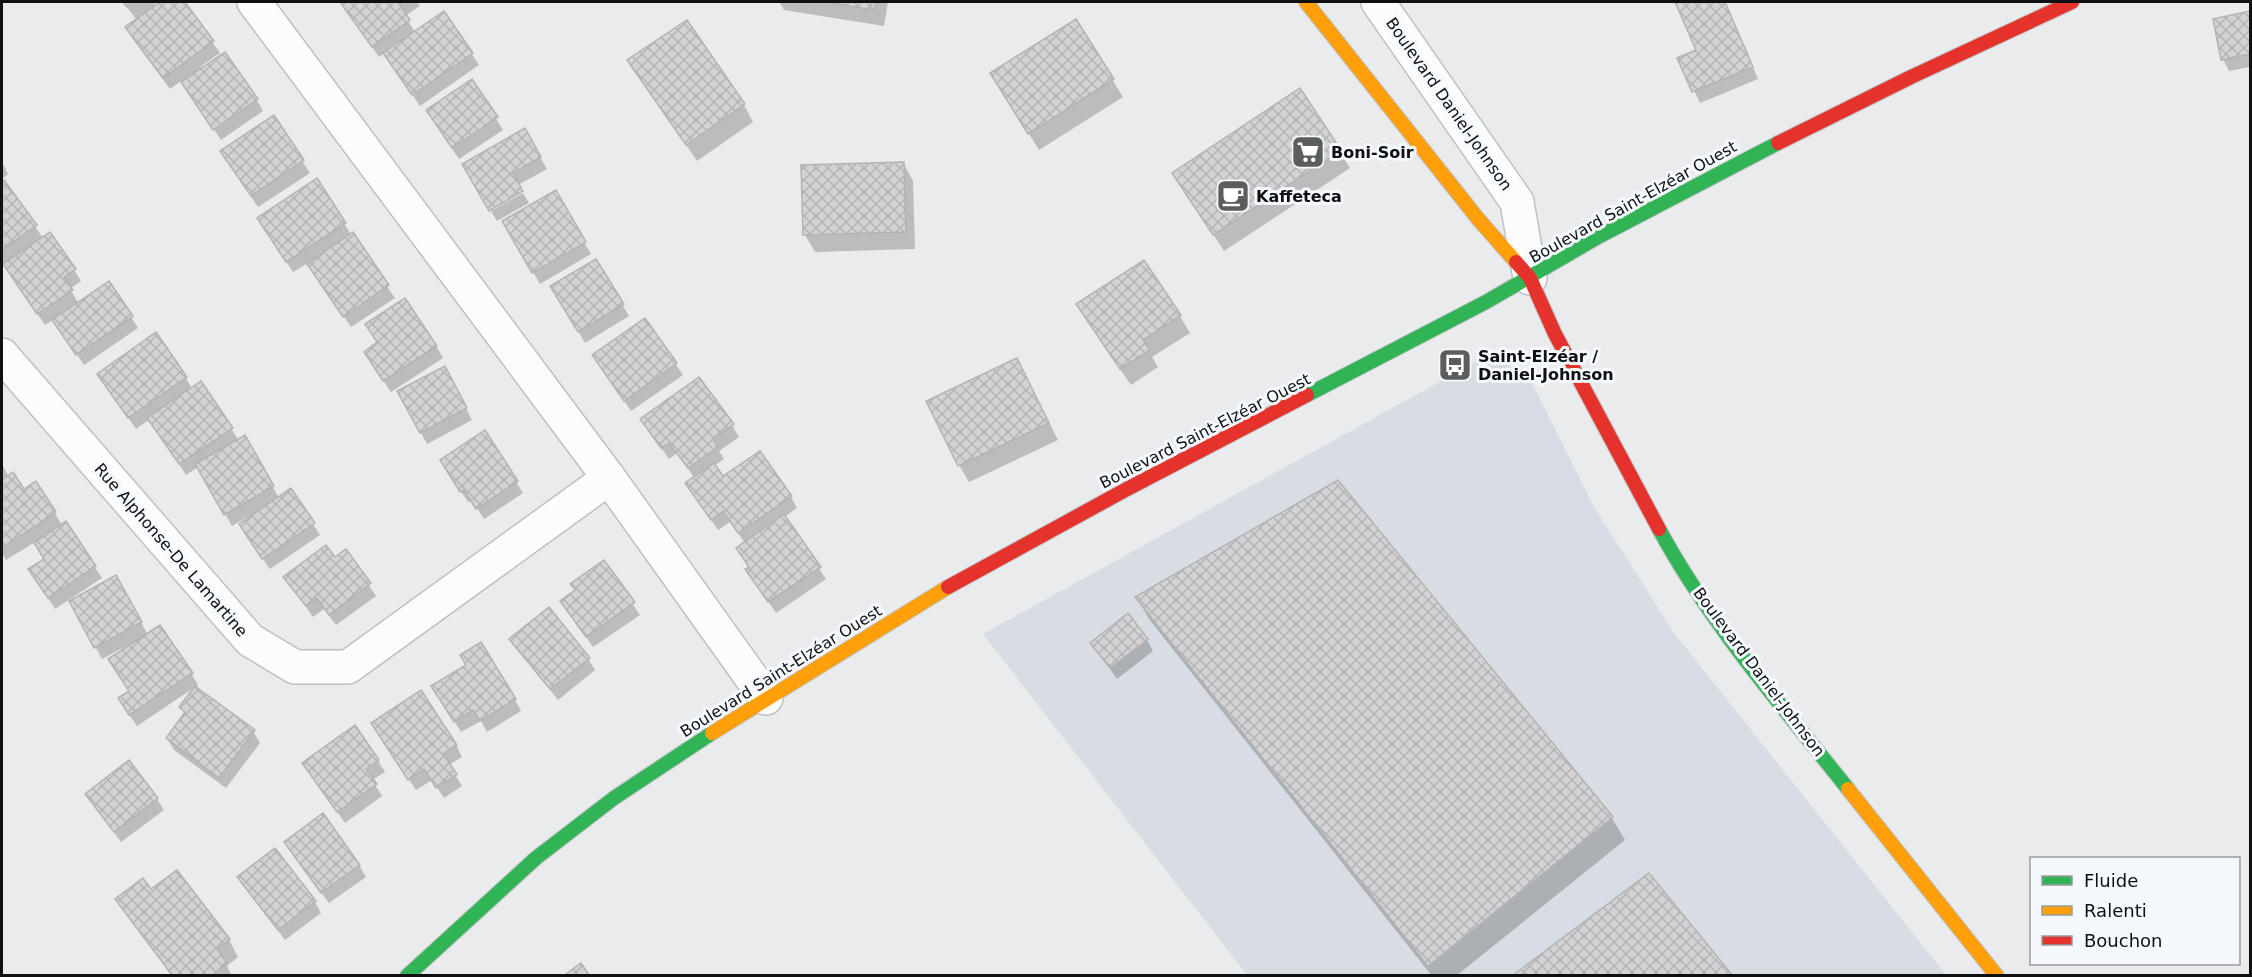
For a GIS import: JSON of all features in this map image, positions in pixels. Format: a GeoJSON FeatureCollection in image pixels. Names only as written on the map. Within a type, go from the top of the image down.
{"type":"FeatureCollection","features":[{"type":"Feature","properties":{"kind":"street"},"geometry":{"type":"LineString","coordinates":[[254,2],[609,478],[766,698]]}},
{"type":"Feature","properties":{"kind":"street","name":"Boulevard Daniel-Johnson"},"geometry":{"type":"LineString","coordinates":[[1306,2],[1472,211],[1530,278]]}},
{"type":"Feature","properties":{"kind":"street","name":"Boulevard Daniel-Johnson"},"geometry":{"type":"LineString","coordinates":[[1378,2],[1517,202],[1530,278],[1555,334],[1662,535],[1708,607],[1782,708],[1997,975]]}},
{"type":"Feature","properties":{"kind":"street","name":"Boulevard Saint-Elzéar Ouest"},"geometry":{"type":"LineString","coordinates":[[407,975],[564,835],[649,773],[934,595],[1007,554],[1530,278],[1598,237],[1911,77],[2072,2]]}},
{"type":"Feature","properties":{"kind":"street","name":"Rue Alphonse-De Lamartine"},"geometry":{"type":"LineString","coordinates":[[2,355],[250,640],[295,666],[348,666],[609,478]]}},
{"type":"Feature","properties":{"kind":"shaded area"},"geometry":{"type":"Polygon","coordinates":[[[1492,353],[1531,381],[1594,507],[1674,633],[1946,975],[1247,975],[983,634],[1492,353]]]}},
{"type":"Feature","properties":{"kind":"building"},"geometry":{"type":"Polygon","coordinates":[[[123,2],[135,2],[127,7],[123,2]]]}},
{"type":"Feature","properties":{"kind":"building"},"geometry":{"type":"Polygon","coordinates":[[[160,2],[185,2],[214,41],[163,78],[125,27],[160,2]]]}},
{"type":"Feature","properties":{"kind":"building"},"geometry":{"type":"Polygon","coordinates":[[[340,2],[403,2],[399,4],[410,20],[372,47],[340,2]]]}},
{"type":"Feature","properties":{"kind":"building"},"geometry":{"type":"Polygon","coordinates":[[[825,2],[876,2],[874,10],[825,2]]]}},
{"type":"Feature","properties":{"kind":"building"},"geometry":{"type":"Polygon","coordinates":[[[1675,2],[1725,2],[1753,67],[1692,92],[1677,58],[1696,50],[1675,2]]]}},
{"type":"Feature","properties":{"kind":"building"},"geometry":{"type":"Polygon","coordinates":[[[444,11],[473,53],[412,95],[383,53],[444,11]]]}},
{"type":"Feature","properties":{"kind":"building"},"geometry":{"type":"Polygon","coordinates":[[[2250,11],[2250,54],[2221,60],[2213,19],[2250,11]]]}},
{"type":"Feature","properties":{"kind":"building"},"geometry":{"type":"Polygon","coordinates":[[[1076,19],[1114,79],[1028,134],[990,73],[1076,19]]]}},
{"type":"Feature","properties":{"kind":"building"},"geometry":{"type":"Polygon","coordinates":[[[687,20],[745,104],[686,145],[627,60],[687,20]]]}},
{"type":"Feature","properties":{"kind":"building"},"geometry":{"type":"Polygon","coordinates":[[[225,52],[258,99],[213,130],[181,82],[225,52]]]}},
{"type":"Feature","properties":{"kind":"building"},"geometry":{"type":"Polygon","coordinates":[[[472,79],[498,117],[452,148],[426,110],[472,79]]]}},
{"type":"Feature","properties":{"kind":"building"},"geometry":{"type":"Polygon","coordinates":[[[1300,88],[1341,150],[1213,235],[1172,173],[1300,88]]]}},
{"type":"Feature","properties":{"kind":"building"},"geometry":{"type":"Polygon","coordinates":[[[274,115],[304,160],[251,196],[220,151],[274,115]]]}},
{"type":"Feature","properties":{"kind":"building"},"geometry":{"type":"Polygon","coordinates":[[[525,128],[541,157],[513,173],[523,191],[489,211],[462,164],[525,128]]]}},
{"type":"Feature","properties":{"kind":"building"},"geometry":{"type":"Polygon","coordinates":[[[904,162],[906,232],[803,235],[801,165],[904,162]]]}},
{"type":"Feature","properties":{"kind":"building"},"geometry":{"type":"Polygon","coordinates":[[[317,178],[346,223],[286,262],[257,218],[317,178]]]}},
{"type":"Feature","properties":{"kind":"building"},"geometry":{"type":"Polygon","coordinates":[[[4,180],[37,225],[2,250],[2,182],[4,180]]]}},
{"type":"Feature","properties":{"kind":"building"},"geometry":{"type":"Polygon","coordinates":[[[556,190],[586,242],[532,273],[502,221],[556,190]]]}},
{"type":"Feature","properties":{"kind":"building"},"geometry":{"type":"Polygon","coordinates":[[[50,232],[76,269],[64,277],[73,290],[37,314],[3,264],[50,232]]]}},
{"type":"Feature","properties":{"kind":"building"},"geometry":{"type":"Polygon","coordinates":[[[353,232],[389,285],[343,317],[307,264],[353,232]]]}},
{"type":"Feature","properties":{"kind":"building"},"geometry":{"type":"Polygon","coordinates":[[[596,259],[624,304],[578,332],[550,286],[596,259]]]}},
{"type":"Feature","properties":{"kind":"building"},"geometry":{"type":"Polygon","coordinates":[[[1144,260],[1181,315],[1143,340],[1150,350],[1120,369],[1076,304],[1144,260]]]}},
{"type":"Feature","properties":{"kind":"building"},"geometry":{"type":"Polygon","coordinates":[[[109,281],[133,316],[76,355],[52,320],[109,281]]]}},
{"type":"Feature","properties":{"kind":"building"},"geometry":{"type":"Polygon","coordinates":[[[405,298],[437,346],[383,381],[364,352],[377,342],[365,324],[405,298]]]}},
{"type":"Feature","properties":{"kind":"building"},"geometry":{"type":"Polygon","coordinates":[[[645,318],[677,363],[624,401],[592,355],[645,318]]]}},
{"type":"Feature","properties":{"kind":"building"},"geometry":{"type":"Polygon","coordinates":[[[156,332],[187,377],[128,418],[97,374],[156,332]]]}},
{"type":"Feature","properties":{"kind":"building"},"geometry":{"type":"Polygon","coordinates":[[[1017,358],[1049,423],[958,466],[926,401],[1017,358]]]}},
{"type":"Feature","properties":{"kind":"building"},"geometry":{"type":"Polygon","coordinates":[[[445,366],[467,408],[420,433],[397,391],[445,366]]]}},
{"type":"Feature","properties":{"kind":"building"},"geometry":{"type":"Polygon","coordinates":[[[699,377],[734,424],[713,439],[718,447],[688,468],[669,443],[661,448],[640,419],[699,377]]]}},
{"type":"Feature","properties":{"kind":"building"},"geometry":{"type":"Polygon","coordinates":[[[201,381],[233,428],[179,464],[147,418],[201,381]]]}},
{"type":"Feature","properties":{"kind":"building"},"geometry":{"type":"Polygon","coordinates":[[[485,430],[518,481],[476,509],[464,490],[460,492],[440,460],[485,430]]]}},
{"type":"Feature","properties":{"kind":"building"},"geometry":{"type":"Polygon","coordinates":[[[245,435],[274,486],[224,515],[195,464],[245,435]]]}},
{"type":"Feature","properties":{"kind":"building"},"geometry":{"type":"Polygon","coordinates":[[[760,451],[792,496],[738,533],[723,511],[711,520],[685,483],[714,463],[723,476],[760,451]]]}},
{"type":"Feature","properties":{"kind":"building"},"geometry":{"type":"Polygon","coordinates":[[[13,472],[24,489],[36,481],[56,512],[2,548],[2,480],[13,472]]]}},
{"type":"Feature","properties":{"kind":"building"},"geometry":{"type":"Polygon","coordinates":[[[1338,480],[1613,817],[1428,966],[1135,597],[1338,480]]]}},
{"type":"Feature","properties":{"kind":"building"},"geometry":{"type":"Polygon","coordinates":[[[291,488],[315,523],[262,559],[239,524],[291,488]]]}},
{"type":"Feature","properties":{"kind":"building"},"geometry":{"type":"Polygon","coordinates":[[[784,514],[821,567],[768,602],[745,569],[749,567],[736,548],[784,514]]]}},
{"type":"Feature","properties":{"kind":"building"},"geometry":{"type":"Polygon","coordinates":[[[66,521],[96,566],[48,598],[28,569],[44,559],[34,543],[66,521]]]}},
{"type":"Feature","properties":{"kind":"building"},"geometry":{"type":"Polygon","coordinates":[[[326,545],[335,557],[346,549],[371,583],[329,615],[317,598],[306,606],[283,577],[326,545]]]}},
{"type":"Feature","properties":{"kind":"building"},"geometry":{"type":"Polygon","coordinates":[[[604,560],[635,602],[586,637],[560,601],[575,590],[570,584],[604,560]]]}},
{"type":"Feature","properties":{"kind":"building"},"geometry":{"type":"Polygon","coordinates":[[[116,575],[142,622],[94,648],[69,601],[116,575]]]}},
{"type":"Feature","properties":{"kind":"building"},"geometry":{"type":"Polygon","coordinates":[[[549,607],[590,658],[550,689],[509,639],[549,607]]]}},
{"type":"Feature","properties":{"kind":"building"},"geometry":{"type":"Polygon","coordinates":[[[1128,613],[1148,639],[1110,668],[1090,643],[1128,613]]]}},
{"type":"Feature","properties":{"kind":"building"},"geometry":{"type":"Polygon","coordinates":[[[160,625],[193,673],[129,715],[118,698],[129,691],[108,659],[160,625]]]}},
{"type":"Feature","properties":{"kind":"building"},"geometry":{"type":"Polygon","coordinates":[[[481,642],[516,699],[480,721],[473,710],[454,722],[431,686],[466,665],[460,655],[481,642]]]}},
{"type":"Feature","properties":{"kind":"building"},"geometry":{"type":"Polygon","coordinates":[[[195,686],[255,730],[219,778],[166,738],[185,712],[179,707],[195,686]]]}},
{"type":"Feature","properties":{"kind":"building"},"geometry":{"type":"Polygon","coordinates":[[[421,690],[457,745],[443,754],[457,774],[436,788],[424,769],[408,780],[371,723],[421,690]]]}},
{"type":"Feature","properties":{"kind":"building"},"geometry":{"type":"Polygon","coordinates":[[[355,725],[379,760],[366,769],[377,784],[337,812],[302,763],[355,725]]]}},
{"type":"Feature","properties":{"kind":"building"},"geometry":{"type":"Polygon","coordinates":[[[129,760],[158,798],[114,832],[85,794],[129,760]]]}},
{"type":"Feature","properties":{"kind":"building"},"geometry":{"type":"Polygon","coordinates":[[[323,813],[360,865],[321,893],[284,842],[323,813]]]}},
{"type":"Feature","properties":{"kind":"building"},"geometry":{"type":"Polygon","coordinates":[[[275,848],[316,901],[278,930],[237,877],[275,848]]]}},
{"type":"Feature","properties":{"kind":"building"},"geometry":{"type":"Polygon","coordinates":[[[177,870],[230,939],[217,949],[227,963],[211,976],[173,976],[115,899],[143,878],[151,889],[177,870]]]}},
{"type":"Feature","properties":{"kind":"building"},"geometry":{"type":"Polygon","coordinates":[[[1649,873],[1733,976],[1512,976],[1649,873]]]}},
{"type":"Feature","properties":{"kind":"building"},"geometry":{"type":"Polygon","coordinates":[[[581,963],[590,976],[564,976],[570,971],[581,963]]]}},
{"type":"Feature","properties":{"kind":"traffic: fast"},"geometry":{"type":"LineString","coordinates":[[1307,395],[1486,302],[1598,237],[1778,143]]}},
{"type":"Feature","properties":{"kind":"traffic: fast"},"geometry":{"type":"LineString","coordinates":[[1659,529],[1679,564],[1724,631],[1848,789]]}},
{"type":"Feature","properties":{"kind":"traffic: fast"},"geometry":{"type":"LineString","coordinates":[[407,976],[536,858],[614,798],[712,733]]}},
{"type":"Feature","properties":{"kind":"traffic: slow"},"geometry":{"type":"LineString","coordinates":[[1306,2],[1479,220],[1516,262]]}},
{"type":"Feature","properties":{"kind":"traffic: slow"},"geometry":{"type":"LineString","coordinates":[[712,733],[948,587]]}},
{"type":"Feature","properties":{"kind":"traffic: slow"},"geometry":{"type":"LineString","coordinates":[[1848,789],[1997,976]]}},
{"type":"Feature","properties":{"kind":"traffic: jam"},"geometry":{"type":"LineString","coordinates":[[1778,143],[1911,77],[2072,2]]}},
{"type":"Feature","properties":{"kind":"traffic: jam"},"geometry":{"type":"LineString","coordinates":[[1516,262],[1530,278],[1555,334],[1659,529]]}},
{"type":"Feature","properties":{"kind":"traffic: jam"},"geometry":{"type":"LineString","coordinates":[[948,587],[1127,489],[1307,395]]}},
{"type":"Feature","properties":{"kind":"place","name":"Boni-Soir"},"geometry":{"type":"Point","coordinates":[1308,152]}},
{"type":"Feature","properties":{"kind":"place","name":"Kaffeteca"},"geometry":{"type":"Point","coordinates":[1233,196]}},
{"type":"Feature","properties":{"kind":"place","name":"Saint-Elzéar / Daniel-Johnson"},"geometry":{"type":"Point","coordinates":[1455,365]}}]}
